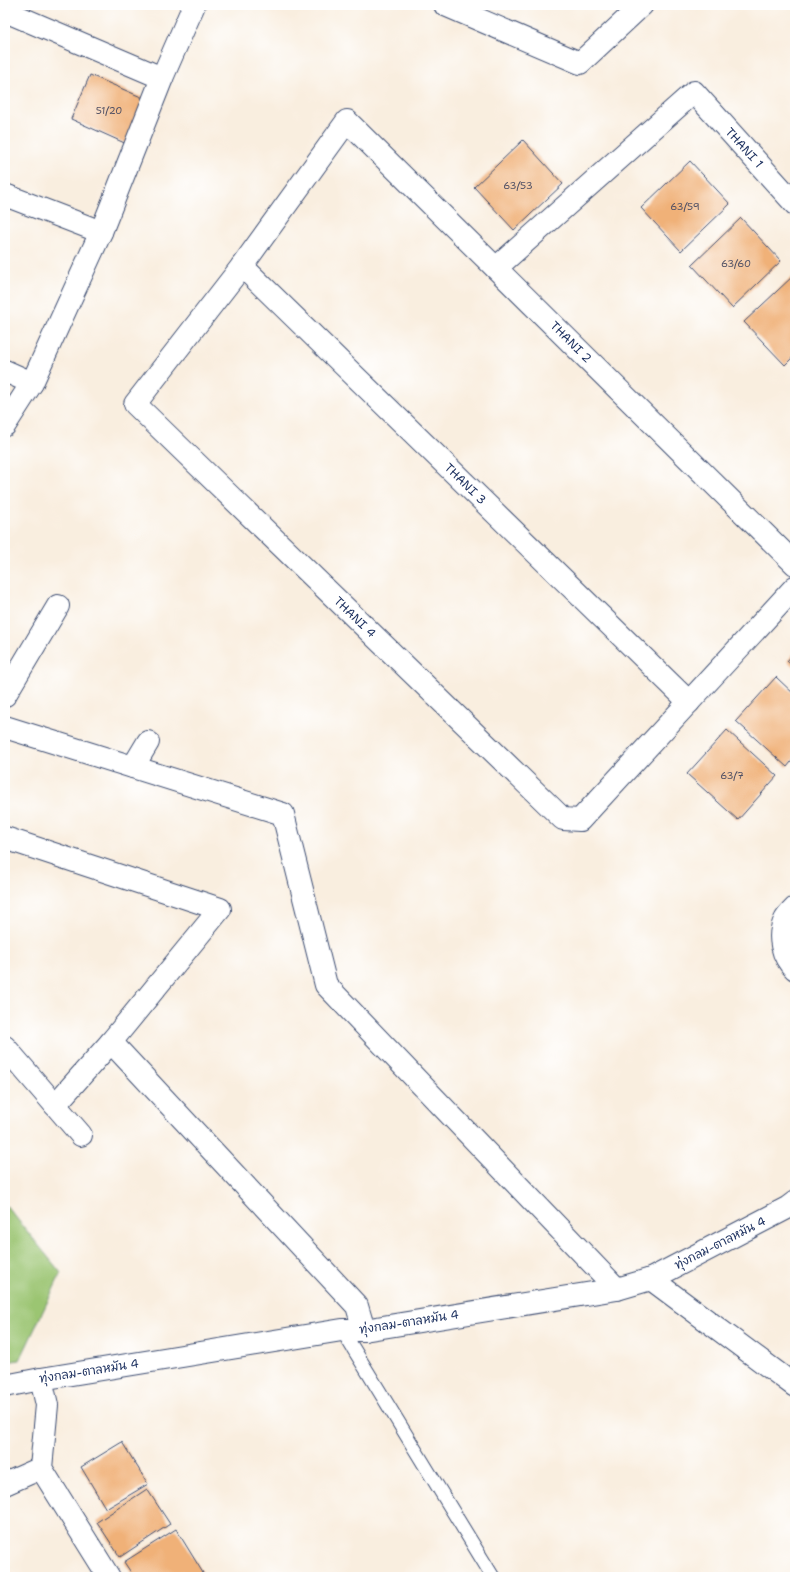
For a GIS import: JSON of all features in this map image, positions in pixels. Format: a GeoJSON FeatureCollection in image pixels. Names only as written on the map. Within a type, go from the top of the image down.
{"type":"FeatureCollection","features":[{"type":"Feature","properties":{"kind":"street"},"geometry":{"type":"LineString","coordinates":[[5,425],[32,383],[101,232],[162,78],[194,5]]}},
{"type":"Feature","properties":{"kind":"street"},"geometry":{"type":"LineString","coordinates":[[445,5],[580,63],[642,5]]}},
{"type":"Feature","properties":{"kind":"street"},"geometry":{"type":"LineString","coordinates":[[13,10],[162,78]]}},
{"type":"Feature","properties":{"kind":"street","name":"THANI 1"},"geometry":{"type":"LineString","coordinates":[[496,268],[694,92],[795,204]]}},
{"type":"Feature","properties":{"kind":"street","name":"THANI 2"},"geometry":{"type":"LineString","coordinates":[[242,266],[347,121],[795,564]]}},
{"type":"Feature","properties":{"kind":"street"},"geometry":{"type":"LineString","coordinates":[[5,195],[101,232]]}},
{"type":"Feature","properties":{"kind":"street","name":"THANI 4"},"geometry":{"type":"LineString","coordinates":[[242,266],[135,404],[563,819],[580,820],[689,702]]}},
{"type":"Feature","properties":{"kind":"street","name":"THANI 3"},"geometry":{"type":"LineString","coordinates":[[242,266],[689,702]]}},
{"type":"Feature","properties":{"kind":"street"},"geometry":{"type":"LineString","coordinates":[[5,371],[32,383]]}},
{"type":"Feature","properties":{"kind":"street"},"geometry":{"type":"LineString","coordinates":[[689,702],[795,587]]}},
{"type":"Feature","properties":{"kind":"street"},"geometry":{"type":"LineString","coordinates":[[5,694],[58,606]]}},
{"type":"Feature","properties":{"kind":"street"},"geometry":{"type":"LineString","coordinates":[[5,727],[283,814],[326,985],[617,1289]]}},
{"type":"Feature","properties":{"kind":"street"},"geometry":{"type":"LineString","coordinates":[[133,767],[148,742]]}},
{"type":"Feature","properties":{"kind":"street"},"geometry":{"type":"LineString","coordinates":[[5,838],[220,909],[111,1042],[55,1105]]}},
{"type":"Feature","properties":{"kind":"street"},"geometry":{"type":"LineString","coordinates":[[795,908],[785,920],[781,935],[783,950],[790,964],[795,969]]}},
{"type":"Feature","properties":{"kind":"street"},"geometry":{"type":"LineString","coordinates":[[111,1042],[357,1306],[364,1330]]}},
{"type":"Feature","properties":{"kind":"street"},"geometry":{"type":"LineString","coordinates":[[5,1047],[81,1136]]}},
{"type":"Feature","properties":{"kind":"street","name":"ทุ่งกลม-ตาลหมัน 4"},"geometry":{"type":"LineString","coordinates":[[5,1386],[342,1330],[364,1330],[617,1289],[651,1279],[787,1208],[795,1202]]}},
{"type":"Feature","properties":{"kind":"street"},"geometry":{"type":"LineString","coordinates":[[651,1279],[795,1386]]}},
{"type":"Feature","properties":{"kind":"street"},"geometry":{"type":"LineString","coordinates":[[41,1379],[47,1405],[40,1468],[109,1577]]}},
{"type":"Feature","properties":{"kind":"street"},"geometry":{"type":"LineString","coordinates":[[5,1484],[40,1468]]}},
{"type":"Feature","properties":{"kind":"lane"},"geometry":{"type":"LineString","coordinates":[[342,1330],[493,1577]]}},
{"type":"Feature","properties":{"kind":"green space"},"geometry":{"type":"Polygon","coordinates":[[[5,1204],[61,1273],[20,1360],[5,1362],[5,1204]]]}},
{"type":"Feature","properties":{"kind":"building"},"geometry":{"type":"Polygon","coordinates":[[[90,75],[148,100],[129,145],[71,119],[90,75]]]}},
{"type":"Feature","properties":{"kind":"building"},"geometry":{"type":"Polygon","coordinates":[[[523,140],[563,184],[514,230],[474,187],[523,140]]]}},
{"type":"Feature","properties":{"kind":"building"},"geometry":{"type":"Polygon","coordinates":[[[690,161],[730,204],[681,251],[641,208],[690,161]]]}},
{"type":"Feature","properties":{"kind":"building"},"geometry":{"type":"Polygon","coordinates":[[[741,218],[781,261],[732,308],[692,265],[741,218]]]}},
{"type":"Feature","properties":{"kind":"building"},"geometry":{"type":"Polygon","coordinates":[[[793,276],[795,277],[795,355],[785,365],[744,322],[793,276]]]}},
{"type":"Feature","properties":{"kind":"building"},"geometry":{"type":"Polygon","coordinates":[[[795,652],[795,668],[787,661],[795,652]]]}},
{"type":"Feature","properties":{"kind":"building"},"geometry":{"type":"Polygon","coordinates":[[[776,677],[795,695],[795,757],[787,767],[736,721],[776,677]]]}},
{"type":"Feature","properties":{"kind":"building"},"geometry":{"type":"Polygon","coordinates":[[[727,730],[777,776],[738,820],[687,774],[727,730]]]}},
{"type":"Feature","properties":{"kind":"building"},"geometry":{"type":"Polygon","coordinates":[[[122,1442],[148,1484],[106,1509],[81,1467],[122,1442]]]}},
{"type":"Feature","properties":{"kind":"building"},"geometry":{"type":"Polygon","coordinates":[[[147,1489],[170,1524],[120,1557],[97,1522],[147,1489]]]}},
{"type":"Feature","properties":{"kind":"building"},"geometry":{"type":"Polygon","coordinates":[[[176,1529],[203,1573],[197,1577],[134,1577],[124,1562],[176,1529]]]}}]}
